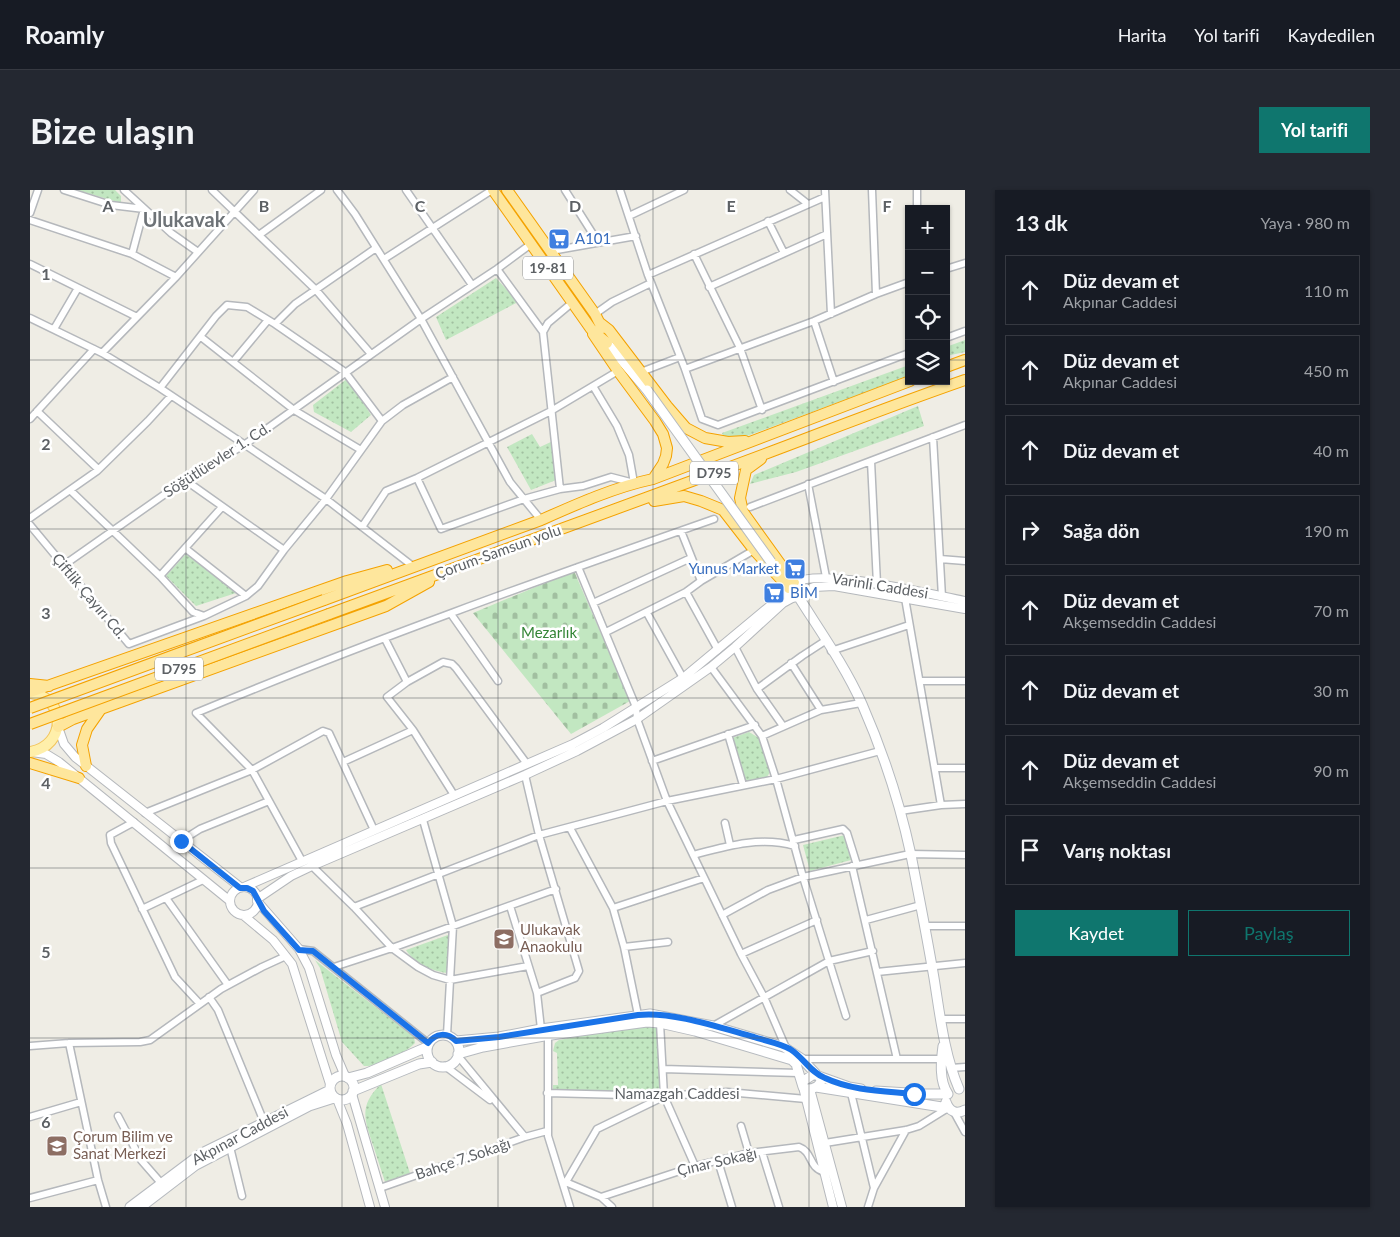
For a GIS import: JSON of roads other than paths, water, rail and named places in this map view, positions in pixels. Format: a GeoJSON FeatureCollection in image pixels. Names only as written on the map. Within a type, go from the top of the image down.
{"type":"FeatureCollection","features":[{"type":"Feature","properties":{"kind":"highway","name":"19-81"},"geometry":{"type":"LineString","coordinates":[[493,190],[573,302],[596,322]]}},
{"type":"Feature","properties":{"kind":"highway","name":"19-81"},"geometry":{"type":"LineString","coordinates":[[507,190],[551,251],[596,322],[607,343]]}},
{"type":"Feature","properties":{"kind":"highway"},"geometry":{"type":"LineString","coordinates":[[653,479],[666,456],[666,442],[655,421],[595,338],[596,322],[609,330],[686,428],[706,438],[728,442],[754,441]]}},
{"type":"Feature","properties":{"kind":"highway"},"geometry":{"type":"LineString","coordinates":[[950,359],[964,360]]}},
{"type":"Feature","properties":{"kind":"highway"},"geometry":{"type":"LineString","coordinates":[[950,365],[964,360]]}},
{"type":"Feature","properties":{"kind":"highway","name":"Çorum-Samsun yolu"},"geometry":{"type":"LineString","coordinates":[[30,724],[965,380]]}},
{"type":"Feature","properties":{"kind":"highway","name":"Çorum-Samsun yolu"},"geometry":{"type":"LineString","coordinates":[[30,708],[541,520],[634,483],[653,479],[905,383]]}},
{"type":"Feature","properties":{"kind":"highway"},"geometry":{"type":"LineString","coordinates":[[778,449],[746,470],[740,498],[743,512],[794,589]]}},
{"type":"Feature","properties":{"kind":"highway"},"geometry":{"type":"LineString","coordinates":[[596,517],[668,498],[684,496],[701,501],[723,510],[754,550],[794,589]]}},
{"type":"Feature","properties":{"kind":"highway"},"geometry":{"type":"LineString","coordinates":[[31,691],[52,686],[347,581],[453,552]]}},
{"type":"Feature","properties":{"kind":"highway"},"geometry":{"type":"LineString","coordinates":[[58,727],[73,718],[386,606],[463,564]]}},
{"type":"Feature","properties":{"kind":"highway"},"geometry":{"type":"LineString","coordinates":[[86,766],[82,745],[87,729],[101,709]]}},
{"type":"Feature","properties":{"kind":"highway"},"geometry":{"type":"LineString","coordinates":[[30,763],[79,778]]}},
{"type":"Feature","properties":{"kind":"main road"},"geometry":{"type":"LineString","coordinates":[[607,343],[647,390],[771,562],[794,589],[862,704],[900,811],[925,926],[943,1038],[951,1068],[962,1090],[953,1090],[948,1094],[946,1099],[951,1110]]}},
{"type":"Feature","properties":{"kind":"main road"},"geometry":{"type":"LineString","coordinates":[[30,752],[40,750],[49,744],[58,727],[55,709],[49,701],[31,691]]}},
{"type":"Feature","properties":{"kind":"main road"},"geometry":{"type":"LineString","coordinates":[[432,1062],[410,1068],[353,1093],[344,1100],[333,1093],[338,1076],[347,1077],[367,1073],[428,1045],[436,1036],[447,1035],[456,1041],[499,1037],[541,1029],[650,1014],[713,1026],[786,1048],[802,1059],[819,1075],[849,1087],[871,1091],[948,1094]]}},
{"type":"Feature","properties":{"kind":"main road"},"geometry":{"type":"LineString","coordinates":[[458,1055],[483,1047],[548,1036],[632,1023],[660,1023],[792,1060],[808,1086],[951,1110],[958,1113],[965,1110]]}},
{"type":"Feature","properties":{"kind":"main road"},"geometry":{"type":"LineString","coordinates":[[943,1038],[941,1059],[943,1084],[948,1094]]}},
{"type":"Feature","properties":{"kind":"main road"},"geometry":{"type":"LineString","coordinates":[[428,1045],[427,1053],[432,1062],[445,1066],[453,1063],[458,1055],[456,1041]]}},
{"type":"Feature","properties":{"kind":"main road"},"geometry":{"type":"LineString","coordinates":[[808,1086],[810,1075],[819,1075]]}},
{"type":"Feature","properties":{"kind":"main road"},"geometry":{"type":"LineString","coordinates":[[808,1086],[821,1082],[819,1075]]}},
{"type":"Feature","properties":{"kind":"main road"},"geometry":{"type":"LineString","coordinates":[[347,1077],[353,1082],[353,1093]]}},
{"type":"Feature","properties":{"kind":"main road","name":"Akpınar Caddesi"},"geometry":{"type":"LineString","coordinates":[[130,1207],[202,1153],[264,1122],[333,1093]]}},
{"type":"Feature","properties":{"kind":"main road","name":"Akpınar Caddesi"},"geometry":{"type":"LineString","coordinates":[[141,1207],[196,1165],[333,1093]]}},
{"type":"Feature","properties":{"kind":"street"},"geometry":{"type":"LineString","coordinates":[[30,213],[38,190]]}},
{"type":"Feature","properties":{"kind":"street"},"geometry":{"type":"LineString","coordinates":[[64,190],[111,205],[144,209]]}},
{"type":"Feature","properties":{"kind":"street"},"geometry":{"type":"LineString","coordinates":[[124,190],[171,233],[198,252]]}},
{"type":"Feature","properties":{"kind":"street"},"geometry":{"type":"LineString","coordinates":[[212,190],[235,210],[316,290],[370,354]]}},
{"type":"Feature","properties":{"kind":"street"},"geometry":{"type":"LineString","coordinates":[[102,353],[176,277],[254,190]]}},
{"type":"Feature","properties":{"kind":"street"},"geometry":{"type":"LineString","coordinates":[[259,235],[321,190]]}},
{"type":"Feature","properties":{"kind":"street"},"geometry":{"type":"LineString","coordinates":[[337,190],[355,214],[421,318],[510,482],[541,520]]}},
{"type":"Feature","properties":{"kind":"street"},"geometry":{"type":"LineString","coordinates":[[406,190],[472,285]]}},
{"type":"Feature","properties":{"kind":"street"},"geometry":{"type":"LineString","coordinates":[[384,259],[493,190]]}},
{"type":"Feature","properties":{"kind":"street"},"geometry":{"type":"LineString","coordinates":[[565,190],[598,242]]}},
{"type":"Feature","properties":{"kind":"street"},"geometry":{"type":"LineString","coordinates":[[620,190],[648,275],[685,368],[702,419],[718,425],[905,355]]}},
{"type":"Feature","properties":{"kind":"street"},"geometry":{"type":"LineString","coordinates":[[629,216],[684,190]]}},
{"type":"Feature","properties":{"kind":"street"},"geometry":{"type":"LineString","coordinates":[[790,190],[808,204]]}},
{"type":"Feature","properties":{"kind":"street"},"geometry":{"type":"LineString","coordinates":[[872,190],[876,294]]}},
{"type":"Feature","properties":{"kind":"street"},"geometry":{"type":"LineString","coordinates":[[917,190],[917,205]]}},
{"type":"Feature","properties":{"kind":"street"},"geometry":{"type":"LineString","coordinates":[[648,275],[808,204],[825,193],[831,314]]}},
{"type":"Feature","properties":{"kind":"street"},"geometry":{"type":"LineString","coordinates":[[132,254],[144,209]]}},
{"type":"Feature","properties":{"kind":"street"},"geometry":{"type":"LineString","coordinates":[[30,220],[132,254],[176,277]]}},
{"type":"Feature","properties":{"kind":"street"},"geometry":{"type":"LineString","coordinates":[[768,221],[784,252]]}},
{"type":"Feature","properties":{"kind":"street"},"geometry":{"type":"LineString","coordinates":[[709,287],[828,234]]}},
{"type":"Feature","properties":{"kind":"street"},"geometry":{"type":"LineString","coordinates":[[551,251],[636,236]]}},
{"type":"Feature","properties":{"kind":"street","name":"Söğütlüevler 1. Cd."},"geometry":{"type":"LineString","coordinates":[[64,565],[185,480],[244,445],[421,318],[497,269],[531,244]]}},
{"type":"Feature","properties":{"kind":"street"},"geometry":{"type":"LineString","coordinates":[[275,324],[289,310],[376,248]]}},
{"type":"Feature","properties":{"kind":"street"},"geometry":{"type":"LineString","coordinates":[[694,254],[740,348],[762,410]]}},
{"type":"Feature","properties":{"kind":"street"},"geometry":{"type":"LineString","coordinates":[[950,268],[965,263]]}},
{"type":"Feature","properties":{"kind":"street"},"geometry":{"type":"LineString","coordinates":[[30,264],[137,317]]}},
{"type":"Feature","properties":{"kind":"street"},"geometry":{"type":"LineString","coordinates":[[497,269],[544,332]]}},
{"type":"Feature","properties":{"kind":"street"},"geometry":{"type":"LineString","coordinates":[[596,322],[612,302],[651,283]]}},
{"type":"Feature","properties":{"kind":"street"},"geometry":{"type":"LineString","coordinates":[[685,368],[814,321],[905,283]]}},
{"type":"Feature","properties":{"kind":"street"},"geometry":{"type":"LineString","coordinates":[[54,329],[78,288]]}},
{"type":"Feature","properties":{"kind":"street"},"geometry":{"type":"LineString","coordinates":[[560,489],[544,332],[548,323],[573,302]]}},
{"type":"Feature","properties":{"kind":"street"},"geometry":{"type":"LineString","coordinates":[[160,388],[216,316],[227,305],[247,307],[345,372],[382,421]]}},
{"type":"Feature","properties":{"kind":"street"},"geometry":{"type":"LineString","coordinates":[[30,318],[102,353],[160,388],[326,499],[410,564]]}},
{"type":"Feature","properties":{"kind":"street"},"geometry":{"type":"LineString","coordinates":[[233,362],[268,320]]}},
{"type":"Feature","properties":{"kind":"street"},"geometry":{"type":"LineString","coordinates":[[814,321],[834,382]]}},
{"type":"Feature","properties":{"kind":"street"},"geometry":{"type":"LineString","coordinates":[[950,337],[965,331]]}},
{"type":"Feature","properties":{"kind":"street"},"geometry":{"type":"LineString","coordinates":[[201,337],[294,410],[361,450]]}},
{"type":"Feature","properties":{"kind":"street"},"geometry":{"type":"LineString","coordinates":[[30,419],[94,349]]}},
{"type":"Feature","properties":{"kind":"street"},"geometry":{"type":"LineString","coordinates":[[641,372],[680,357]]}},
{"type":"Feature","properties":{"kind":"street"},"geometry":{"type":"LineString","coordinates":[[362,527],[386,491],[417,478],[551,411],[618,371]]}},
{"type":"Feature","properties":{"kind":"street"},"geometry":{"type":"LineString","coordinates":[[70,490],[160,576],[194,612],[204,616],[246,596],[258,586],[284,550],[326,499],[382,421],[403,405],[453,377]]}},
{"type":"Feature","properties":{"kind":"street"},"geometry":{"type":"LineString","coordinates":[[417,478],[441,530],[524,499],[560,489],[583,486],[611,477],[634,483],[629,455],[620,433],[593,386]]}},
{"type":"Feature","properties":{"kind":"street"},"geometry":{"type":"LineString","coordinates":[[30,518],[98,469],[171,396]]}},
{"type":"Feature","properties":{"kind":"street"},"geometry":{"type":"LineString","coordinates":[[37,411],[98,469]]}},
{"type":"Feature","properties":{"kind":"street"},"geometry":{"type":"LineString","coordinates":[[750,507],[965,425]]}},
{"type":"Feature","properties":{"kind":"street"},"geometry":{"type":"LineString","coordinates":[[933,437],[942,597]]}},
{"type":"Feature","properties":{"kind":"street"},"geometry":{"type":"LineString","coordinates":[[871,461],[877,584]]}},
{"type":"Feature","properties":{"kind":"street"},"geometry":{"type":"LineString","coordinates":[[185,480],[284,550]]}},
{"type":"Feature","properties":{"kind":"street"},"geometry":{"type":"LineString","coordinates":[[808,484],[826,577]]}},
{"type":"Feature","properties":{"kind":"street"},"geometry":{"type":"LineString","coordinates":[[160,576],[222,507]]}},
{"type":"Feature","properties":{"kind":"street"},"geometry":{"type":"LineString","coordinates":[[302,861],[252,770],[196,713],[288,675],[578,567],[714,519]]}},
{"type":"Feature","properties":{"kind":"street","name":"Çiftlik Çayırı Cd."},"geometry":{"type":"LineString","coordinates":[[30,525],[129,644],[204,616]]}},
{"type":"Feature","properties":{"kind":"street"},"geometry":{"type":"LineString","coordinates":[[681,531],[701,580]]}},
{"type":"Feature","properties":{"kind":"street"},"geometry":{"type":"LineString","coordinates":[[185,548],[246,596]]}},
{"type":"Feature","properties":{"kind":"street"},"geometry":{"type":"LineString","coordinates":[[606,632],[686,592],[701,580],[754,550]]}},
{"type":"Feature","properties":{"kind":"street"},"geometry":{"type":"LineString","coordinates":[[593,603],[691,558]]}},
{"type":"Feature","properties":{"kind":"street"},"geometry":{"type":"LineString","coordinates":[[940,559],[965,561]]}},
{"type":"Feature","properties":{"kind":"street"},"geometry":{"type":"LineString","coordinates":[[578,567],[636,707],[637,719],[667,801],[741,954],[764,997],[786,1048]]}},
{"type":"Feature","properties":{"kind":"street","name":"Varinli Caddesi"},"geometry":{"type":"LineString","coordinates":[[794,589],[806,578],[826,577],[877,584],[965,601]]}},
{"type":"Feature","properties":{"kind":"street","name":"Varinli Caddesi"},"geometry":{"type":"LineString","coordinates":[[794,589],[834,586],[965,609]]}},
{"type":"Feature","properties":{"kind":"street"},"geometry":{"type":"LineString","coordinates":[[243,915],[253,911],[257,900],[291,876],[525,775],[577,751],[637,719],[711,667],[783,603],[794,589]]}},
{"type":"Feature","properties":{"kind":"street"},"geometry":{"type":"LineString","coordinates":[[230,901],[232,894],[242,887],[574,744],[683,678],[794,589]]}},
{"type":"Feature","properties":{"kind":"street"},"geometry":{"type":"LineString","coordinates":[[686,592],[718,650]]}},
{"type":"Feature","properties":{"kind":"street"},"geometry":{"type":"LineString","coordinates":[[905,598],[941,805]]}},
{"type":"Feature","properties":{"kind":"street"},"geometry":{"type":"LineString","coordinates":[[647,613],[683,678]]}},
{"type":"Feature","properties":{"kind":"street"},"geometry":{"type":"LineString","coordinates":[[451,614],[498,681]]}},
{"type":"Feature","properties":{"kind":"street"},"geometry":{"type":"LineString","coordinates":[[831,651],[909,625]]}},
{"type":"Feature","properties":{"kind":"street"},"geometry":{"type":"LineString","coordinates":[[385,639],[407,682]]}},
{"type":"Feature","properties":{"kind":"street"},"geometry":{"type":"LineString","coordinates":[[757,689],[791,663],[826,641]]}},
{"type":"Feature","properties":{"kind":"street"},"geometry":{"type":"LineString","coordinates":[[735,647],[757,689],[783,726]]}},
{"type":"Feature","properties":{"kind":"street"},"geometry":{"type":"LineString","coordinates":[[454,795],[412,730],[387,697],[407,682],[443,662],[452,664],[527,764]]}},
{"type":"Feature","properties":{"kind":"street"},"geometry":{"type":"LineString","coordinates":[[791,663],[820,710]]}},
{"type":"Feature","properties":{"kind":"street"},"geometry":{"type":"LineString","coordinates":[[711,667],[762,736],[776,778],[803,878],[846,1016]]}},
{"type":"Feature","properties":{"kind":"street"},"geometry":{"type":"LineString","coordinates":[[920,681],[965,681]]}},
{"type":"Feature","properties":{"kind":"street"},"geometry":{"type":"LineString","coordinates":[[762,736],[820,710],[862,704]]}},
{"type":"Feature","properties":{"kind":"street"},"geometry":{"type":"LineString","coordinates":[[652,760],[755,725]]}},
{"type":"Feature","properties":{"kind":"street"},"geometry":{"type":"LineString","coordinates":[[58,727],[64,744],[75,757],[242,887],[253,891],[257,900],[299,950],[308,968],[336,1055],[347,1077]]}},
{"type":"Feature","properties":{"kind":"street"},"geometry":{"type":"LineString","coordinates":[[343,762],[412,730]]}},
{"type":"Feature","properties":{"kind":"street"},"geometry":{"type":"LineString","coordinates":[[145,813],[252,770],[322,731],[329,733],[374,830]]}},
{"type":"Feature","properties":{"kind":"street"},"geometry":{"type":"LineString","coordinates":[[728,734],[743,785]]}},
{"type":"Feature","properties":{"kind":"street"},"geometry":{"type":"LineString","coordinates":[[30,752],[46,754],[59,762],[134,822],[230,901],[234,910],[274,940],[292,964],[333,1093],[347,1124],[370,1207]]}},
{"type":"Feature","properties":{"kind":"street"},"geometry":{"type":"LineString","coordinates":[[354,907],[540,836],[667,801],[776,778],[880,752]]}},
{"type":"Feature","properties":{"kind":"street"},"geometry":{"type":"LineString","coordinates":[[936,768],[965,768]]}},
{"type":"Feature","properties":{"kind":"street"},"geometry":{"type":"LineString","coordinates":[[525,775],[540,836],[580,971],[575,978],[537,993]]}},
{"type":"Feature","properties":{"kind":"street"},"geometry":{"type":"LineString","coordinates":[[181,841],[200,829],[269,801]]}},
{"type":"Feature","properties":{"kind":"street"},"geometry":{"type":"LineString","coordinates":[[900,811],[941,805],[965,804]]}},
{"type":"Feature","properties":{"kind":"street"},"geometry":{"type":"LineString","coordinates":[[423,820],[453,926],[447,1035]]}},
{"type":"Feature","properties":{"kind":"street"},"geometry":{"type":"LineString","coordinates":[[134,822],[110,835],[109,838],[175,977],[200,1004]]}},
{"type":"Feature","properties":{"kind":"street"},"geometry":{"type":"LineString","coordinates":[[725,823],[730,845]]}},
{"type":"Feature","properties":{"kind":"street"},"geometry":{"type":"LineString","coordinates":[[570,828],[613,908],[624,947],[638,1015]]}},
{"type":"Feature","properties":{"kind":"street"},"geometry":{"type":"LineString","coordinates":[[693,856],[730,845],[755,841],[794,843],[843,829],[847,833],[897,1060]]}},
{"type":"Feature","properties":{"kind":"street"},"geometry":{"type":"LineString","coordinates":[[722,915],[768,890],[803,878],[910,854],[965,855]]}},
{"type":"Feature","properties":{"kind":"street"},"geometry":{"type":"LineString","coordinates":[[312,866],[392,948],[418,967],[433,975],[450,980],[528,966]]}},
{"type":"Feature","properties":{"kind":"street"},"geometry":{"type":"LineString","coordinates":[[613,908],[704,878]]}},
{"type":"Feature","properties":{"kind":"street"},"geometry":{"type":"LineString","coordinates":[[142,909],[203,880]]}},
{"type":"Feature","properties":{"kind":"street"},"geometry":{"type":"LineString","coordinates":[[334,967],[556,889]]}},
{"type":"Feature","properties":{"kind":"street"},"geometry":{"type":"LineString","coordinates":[[166,898],[228,985]]}},
{"type":"Feature","properties":{"kind":"street"},"geometry":{"type":"LineString","coordinates":[[866,920],[920,905]]}},
{"type":"Feature","properties":{"kind":"street"},"geometry":{"type":"LineString","coordinates":[[510,906],[537,993],[541,1029]]}},
{"type":"Feature","properties":{"kind":"street"},"geometry":{"type":"LineString","coordinates":[[741,954],[817,920]]}},
{"type":"Feature","properties":{"kind":"street"},"geometry":{"type":"LineString","coordinates":[[925,926],[965,926]]}},
{"type":"Feature","properties":{"kind":"street"},"geometry":{"type":"LineString","coordinates":[[624,947],[668,942]]}},
{"type":"Feature","properties":{"kind":"street"},"geometry":{"type":"LineString","coordinates":[[299,950],[313,951],[428,1045]]}},
{"type":"Feature","properties":{"kind":"street"},"geometry":{"type":"LineString","coordinates":[[713,1026],[829,961],[873,951]]}},
{"type":"Feature","properties":{"kind":"street"},"geometry":{"type":"LineString","coordinates":[[30,1046],[69,1042],[140,1042],[150,1040],[228,985],[286,956]]}},
{"type":"Feature","properties":{"kind":"street"},"geometry":{"type":"LineString","coordinates":[[877,972],[965,963]]}},
{"type":"Feature","properties":{"kind":"street"},"geometry":{"type":"LineString","coordinates":[[209,998],[218,1010],[264,1122]]}},
{"type":"Feature","properties":{"kind":"street"},"geometry":{"type":"LineString","coordinates":[[940,1019],[965,1019]]}},
{"type":"Feature","properties":{"kind":"street"},"geometry":{"type":"LineString","coordinates":[[660,1023],[664,1096],[695,1166]]}},
{"type":"Feature","properties":{"kind":"street"},"geometry":{"type":"LineString","coordinates":[[548,1036],[547,1131],[550,1148],[564,1181],[570,1207]]}},
{"type":"Feature","properties":{"kind":"street"},"geometry":{"type":"LineString","coordinates":[[69,1042],[98,1180],[106,1207]]}},
{"type":"Feature","properties":{"kind":"street"},"geometry":{"type":"LineString","coordinates":[[458,1055],[525,1137]]}},
{"type":"Feature","properties":{"kind":"street"},"geometry":{"type":"LineString","coordinates":[[802,1059],[941,1059]]}},
{"type":"Feature","properties":{"kind":"street"},"geometry":{"type":"LineString","coordinates":[[445,1066],[499,1106]]}},
{"type":"Feature","properties":{"kind":"street"},"geometry":{"type":"LineString","coordinates":[[951,1068],[965,1067]]}},
{"type":"Feature","properties":{"kind":"street"},"geometry":{"type":"LineString","coordinates":[[663,1069],[799,1073]]}},
{"type":"Feature","properties":{"kind":"street"},"geometry":{"type":"LineString","coordinates":[[808,1086],[806,1100],[833,1207]]}},
{"type":"Feature","properties":{"kind":"street"},"geometry":{"type":"LineString","coordinates":[[808,1086],[842,1207]]}},
{"type":"Feature","properties":{"kind":"street","name":"Namazgah Caddesi"},"geometry":{"type":"LineString","coordinates":[[547,1093],[664,1096],[727,1092],[806,1100]]}},
{"type":"Feature","properties":{"kind":"street"},"geometry":{"type":"LineString","coordinates":[[353,1093],[385,1207]]}},
{"type":"Feature","properties":{"kind":"street"},"geometry":{"type":"LineString","coordinates":[[851,1093],[874,1188]]}},
{"type":"Feature","properties":{"kind":"street"},"geometry":{"type":"LineString","coordinates":[[564,1181],[597,1130],[664,1096]]}},
{"type":"Feature","properties":{"kind":"street"},"geometry":{"type":"LineString","coordinates":[[30,1117],[81,1102]]}},
{"type":"Feature","properties":{"kind":"street"},"geometry":{"type":"LineString","coordinates":[[825,1144],[906,1130],[920,1126],[951,1110],[965,1132]]}},
{"type":"Feature","properties":{"kind":"street"},"geometry":{"type":"LineString","coordinates":[[118,1116],[141,1160],[161,1183]]}},
{"type":"Feature","properties":{"kind":"street"},"geometry":{"type":"LineString","coordinates":[[741,1126],[749,1153]]}},
{"type":"Feature","properties":{"kind":"street"},"geometry":{"type":"LineString","coordinates":[[868,1207],[874,1188],[906,1130]]}},
{"type":"Feature","properties":{"kind":"street","name":"Bahçe 7.Sokağı"},"geometry":{"type":"LineString","coordinates":[[380,1188],[547,1131]]}},
{"type":"Feature","properties":{"kind":"street"},"geometry":{"type":"LineString","coordinates":[[230,1147],[242,1196]]}},
{"type":"Feature","properties":{"kind":"street","name":"Çınar Sokağı"},"geometry":{"type":"LineString","coordinates":[[601,1197],[695,1166],[749,1153],[799,1147],[806,1150],[816,1168],[824,1172]]}},
{"type":"Feature","properties":{"kind":"street"},"geometry":{"type":"LineString","coordinates":[[762,1152],[779,1207]]}},
{"type":"Feature","properties":{"kind":"street"},"geometry":{"type":"LineString","coordinates":[[718,1161],[732,1207]]}},
{"type":"Feature","properties":{"kind":"street"},"geometry":{"type":"LineString","coordinates":[[30,1198],[98,1180]]}},
{"type":"Feature","properties":{"kind":"street"},"geometry":{"type":"LineString","coordinates":[[564,1181],[601,1197],[612,1207]]}},
{"type":"Feature","properties":{"kind":"place","name":"A101"},"geometry":{"type":"Point","coordinates":[559,239]}},
{"type":"Feature","properties":{"kind":"place","name":"Yunus Market"},"geometry":{"type":"Point","coordinates":[795,569]}},
{"type":"Feature","properties":{"kind":"place","name":"BİM"},"geometry":{"type":"Point","coordinates":[774,593]}},
{"type":"Feature","properties":{"kind":"place","name":"Ulukavak Anaokulu"},"geometry":{"type":"Point","coordinates":[504,939]}},
{"type":"Feature","properties":{"kind":"place","name":"Çorum Bilim ve Sanat Merkezi"},"geometry":{"type":"Point","coordinates":[57,1146]}},
{"type":"Feature","properties":{"kind":"district","name":"Ulukavak"},"geometry":{"type":"Point","coordinates":[184,220]}},
{"type":"Feature","properties":{"kind":"park label","name":"Mezarlık"},"geometry":{"type":"Point","coordinates":[549,633]}}]}
